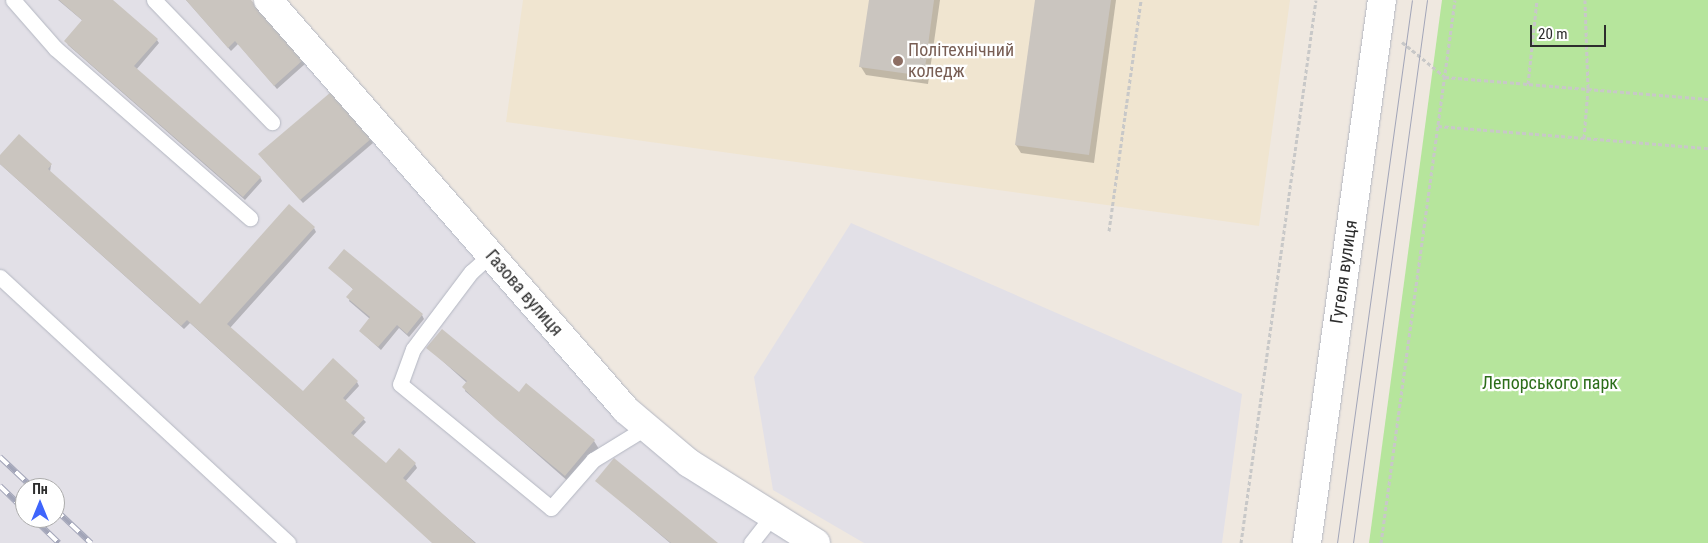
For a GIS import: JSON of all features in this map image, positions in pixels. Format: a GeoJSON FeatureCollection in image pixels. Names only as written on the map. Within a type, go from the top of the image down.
{"type":"FeatureCollection","features":[{"type":"Feature","properties":{"kind":"street","name":"Газова вулиця"},"geometry":{"type":"LineString","coordinates":[[268,0],[490,255],[645,428],[689,464],[816,543]]}},
{"type":"Feature","properties":{"kind":"street","name":"Гугеля вулиця"},"geometry":{"type":"LineString","coordinates":[[1307,543],[1382,0]]}},
{"type":"Feature","properties":{"kind":"lane"},"geometry":{"type":"LineString","coordinates":[[13,0],[55,48],[250,218]]}},
{"type":"Feature","properties":{"kind":"lane"},"geometry":{"type":"LineString","coordinates":[[154,0],[272,122]]}},
{"type":"Feature","properties":{"kind":"lane"},"geometry":{"type":"LineString","coordinates":[[490,255],[471,272],[413,349],[400,384],[551,508],[592,460],[645,428]]}},
{"type":"Feature","properties":{"kind":"lane"},"geometry":{"type":"LineString","coordinates":[[0,277],[288,543]]}},
{"type":"Feature","properties":{"kind":"lane"},"geometry":{"type":"LineString","coordinates":[[751,543],[771,516]]}},
{"type":"Feature","properties":{"kind":"path"},"geometry":{"type":"LineString","coordinates":[[1109,231],[1140,0]]}},
{"type":"Feature","properties":{"kind":"path"},"geometry":{"type":"LineString","coordinates":[[1241,543],[1316,0]]}},
{"type":"Feature","properties":{"kind":"path"},"geometry":{"type":"LineString","coordinates":[[1381,543],[1455,0]]}},
{"type":"Feature","properties":{"kind":"path"},"geometry":{"type":"LineString","coordinates":[[1528,84],[1537,0]]}},
{"type":"Feature","properties":{"kind":"path"},"geometry":{"type":"LineString","coordinates":[[1584,138],[1588,88],[1585,0]]}},
{"type":"Feature","properties":{"kind":"path"},"geometry":{"type":"LineString","coordinates":[[1445,77],[1708,99]]}},
{"type":"Feature","properties":{"kind":"path"},"geometry":{"type":"LineString","coordinates":[[1438,126],[1708,148]]}},
{"type":"Feature","properties":{"kind":"shaded area"},"geometry":{"type":"Polygon","coordinates":[[[0,0],[251,0],[618,420],[675,469],[792,543],[0,543],[0,0]]]}},
{"type":"Feature","properties":{"kind":"shaded area","name":"Політехнічний коледж"},"geometry":{"type":"Polygon","coordinates":[[[523,0],[1290,0],[1259,226],[506,122],[523,0]]]}},
{"type":"Feature","properties":{"kind":"shaded area"},"geometry":{"type":"Polygon","coordinates":[[[851,223],[1242,394],[1222,543],[864,543],[773,490],[754,377],[851,223]]]}},
{"type":"Feature","properties":{"kind":"green space","name":"Лепорського парк"},"geometry":{"type":"Polygon","coordinates":[[[1442,0],[1708,0],[1708,543],[1369,543],[1442,0]]]}},
{"type":"Feature","properties":{"kind":"building"},"geometry":{"type":"Polygon","coordinates":[[[59,0],[113,0],[158,39],[134,66],[261,177],[243,197],[64,41],[82,20],[59,0]]]}},
{"type":"Feature","properties":{"kind":"building"},"geometry":{"type":"Polygon","coordinates":[[[186,0],[251,0],[303,60],[274,86],[235,41],[228,48],[186,0]]]}},
{"type":"Feature","properties":{"kind":"building"},"geometry":{"type":"Polygon","coordinates":[[[869,0],[934,0],[924,76],[859,67],[869,0]]]}},
{"type":"Feature","properties":{"kind":"building"},"geometry":{"type":"Polygon","coordinates":[[[1035,0],[1111,0],[1089,155],[1015,145],[1035,0]]]}},
{"type":"Feature","properties":{"kind":"building"},"geometry":{"type":"Polygon","coordinates":[[[331,92],[372,138],[300,200],[258,154],[331,92]]]}},
{"type":"Feature","properties":{"kind":"building"},"geometry":{"type":"Polygon","coordinates":[[[19,134],[52,164],[48,169],[200,304],[289,204],[315,227],[227,324],[303,391],[333,358],[358,381],[343,398],[365,418],[351,433],[386,463],[399,448],[416,463],[403,478],[475,543],[432,543],[187,320],[181,326],[0,164],[0,155],[19,134]]]}},
{"type":"Feature","properties":{"kind":"building"},"geometry":{"type":"Polygon","coordinates":[[[344,249],[423,314],[407,334],[397,325],[378,347],[359,331],[370,317],[346,297],[353,289],[328,268],[344,249]]]}},
{"type":"Feature","properties":{"kind":"building"},"geometry":{"type":"Polygon","coordinates":[[[442,329],[519,392],[526,383],[595,440],[565,476],[496,419],[462,387],[467,381],[426,348],[442,329]]]}},
{"type":"Feature","properties":{"kind":"building"},"geometry":{"type":"Polygon","coordinates":[[[614,458],[718,543],[671,543],[595,481],[614,458]]]}},
{"type":"Feature","properties":{"kind":"tram line"},"geometry":{"type":"LineString","coordinates":[[1337,543],[1412,0]]}},
{"type":"Feature","properties":{"kind":"tram line"},"geometry":{"type":"LineString","coordinates":[[1353,543],[1427,0]]}},
{"type":"Feature","properties":{"kind":"railway"},"geometry":{"type":"LineString","coordinates":[[0,457],[22,478]]}},
{"type":"Feature","properties":{"kind":"railway"},"geometry":{"type":"LineString","coordinates":[[0,486],[15,500]]}},
{"type":"Feature","properties":{"kind":"railway"},"geometry":{"type":"LineString","coordinates":[[65,518],[91,543]]}},
{"type":"Feature","properties":{"kind":"railway"},"geometry":{"type":"LineString","coordinates":[[43,528],[59,543]]}},
{"type":"Feature","properties":{"kind":"place","name":"Політехнічний коледж"},"geometry":{"type":"Point","coordinates":[898,61]}}]}
